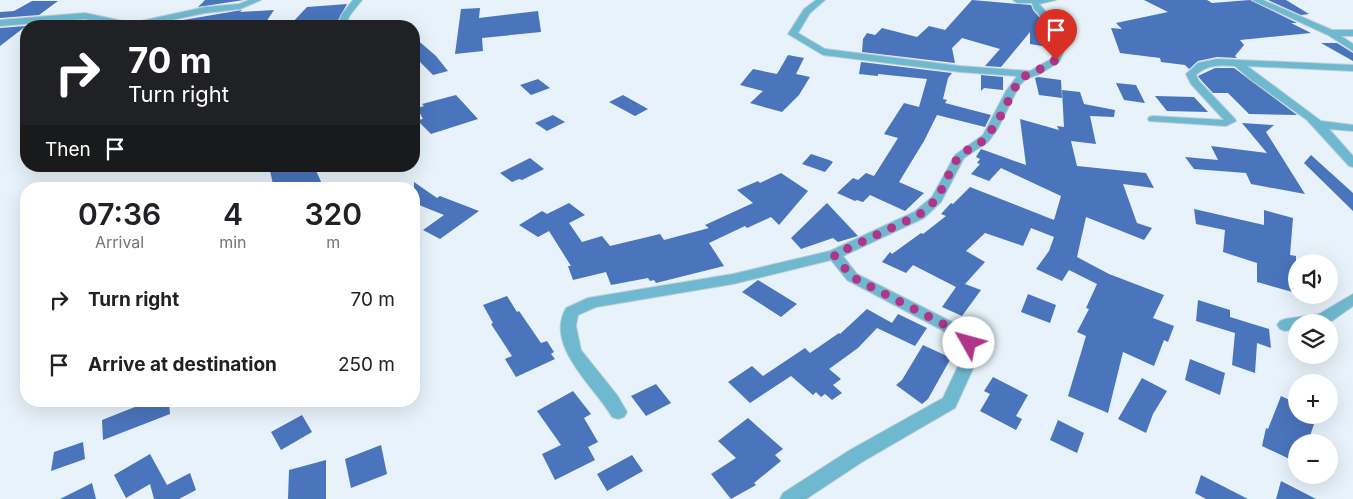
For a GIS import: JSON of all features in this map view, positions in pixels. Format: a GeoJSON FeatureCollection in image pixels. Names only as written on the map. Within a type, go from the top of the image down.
{"type":"FeatureCollection","features":[{"type":"Feature","properties":{"kind":"street"},"geometry":{"type":"LineString","coordinates":[[159,20],[205,10],[240,6],[257,0]]}},
{"type":"Feature","properties":{"kind":"street"},"geometry":{"type":"LineString","coordinates":[[344,20],[346,14],[358,0]]}},
{"type":"Feature","properties":{"kind":"street"},"geometry":{"type":"LineString","coordinates":[[821,0],[807,11],[793,34],[823,52],[931,66],[1031,74]]}},
{"type":"Feature","properties":{"kind":"street"},"geometry":{"type":"LineString","coordinates":[[1017,0],[1052,0]]}},
{"type":"Feature","properties":{"kind":"street"},"geometry":{"type":"LineString","coordinates":[[1256,0],[1331,33],[1353,48]]}},
{"type":"Feature","properties":{"kind":"street"},"geometry":{"type":"LineString","coordinates":[[618,412],[611,400],[573,352],[568,326],[571,312],[593,302],[733,279],[834,255],[919,215],[937,199],[955,162],[963,152],[977,146],[987,137],[1000,117],[1014,85],[1020,78],[1056,60],[1056,54],[1061,46],[1053,24],[1035,4],[1037,1]]}},
{"type":"Feature","properties":{"kind":"street"},"geometry":{"type":"LineString","coordinates":[[36,20],[85,16],[104,20]]}},
{"type":"Feature","properties":{"kind":"street"},"geometry":{"type":"LineString","coordinates":[[0,23],[20,21]]}},
{"type":"Feature","properties":{"kind":"street"},"geometry":{"type":"LineString","coordinates":[[1331,33],[1353,33]]}},
{"type":"Feature","properties":{"kind":"street"},"geometry":{"type":"LineString","coordinates":[[1153,119],[1226,123],[1231,121],[1195,82],[1191,74],[1201,65],[1217,62],[1353,68]]}},
{"type":"Feature","properties":{"kind":"street"},"geometry":{"type":"LineString","coordinates":[[1238,64],[1250,76],[1304,112],[1353,163]]}},
{"type":"Feature","properties":{"kind":"street"},"geometry":{"type":"LineString","coordinates":[[1317,124],[1353,128]]}},
{"type":"Feature","properties":{"kind":"street"},"geometry":{"type":"LineString","coordinates":[[790,499],[856,456],[949,403],[968,362],[969,343],[947,326],[852,277],[834,255]]}},
{"type":"Feature","properties":{"kind":"street"},"geometry":{"type":"LineString","coordinates":[[1330,314],[1353,299]]}},
{"type":"Feature","properties":{"kind":"building"},"geometry":{"type":"Polygon","coordinates":[[[205,0],[244,0],[198,7],[205,0]]]}},
{"type":"Feature","properties":{"kind":"building"},"geometry":{"type":"Polygon","coordinates":[[[972,0],[1031,5],[1045,24],[1053,48],[1030,44],[1030,32],[1001,67],[985,66],[1000,49],[962,38],[952,48],[955,63],[862,52],[863,39],[867,33],[875,35],[882,28],[917,37],[929,26],[945,30],[972,0]]]}},
{"type":"Feature","properties":{"kind":"building"},"geometry":{"type":"Polygon","coordinates":[[[1144,0],[1207,0],[1212,3],[1250,0],[1297,23],[1291,23],[1311,33],[1240,40],[1244,45],[1235,56],[1237,58],[1217,57],[1198,61],[1189,69],[1185,65],[1161,62],[1160,58],[1120,53],[1111,28],[1122,29],[1116,23],[1168,12],[1144,0]]]}},
{"type":"Feature","properties":{"kind":"building"},"geometry":{"type":"Polygon","coordinates":[[[1268,0],[1286,0],[1309,14],[1301,15],[1268,0]]]}},
{"type":"Feature","properties":{"kind":"building"},"geometry":{"type":"Polygon","coordinates":[[[32,1],[58,1],[39,15],[0,18],[0,12],[14,11],[32,1]]]}},
{"type":"Feature","properties":{"kind":"building"},"geometry":{"type":"Polygon","coordinates":[[[347,4],[338,20],[295,20],[307,7],[347,4]]]}},
{"type":"Feature","properties":{"kind":"building"},"geometry":{"type":"Polygon","coordinates":[[[480,8],[479,18],[538,11],[541,32],[482,38],[483,51],[455,54],[461,9],[480,8]]]}},
{"type":"Feature","properties":{"kind":"building"},"geometry":{"type":"Polygon","coordinates":[[[242,10],[240,12],[274,10],[267,20],[183,20],[242,10]]]}},
{"type":"Feature","properties":{"kind":"building"},"geometry":{"type":"Polygon","coordinates":[[[20,26],[20,31],[0,46],[0,28],[20,26]]]}},
{"type":"Feature","properties":{"kind":"building"},"geometry":{"type":"Polygon","coordinates":[[[420,42],[436,56],[448,71],[433,75],[420,62],[420,42]]]}},
{"type":"Feature","properties":{"kind":"building"},"geometry":{"type":"Polygon","coordinates":[[[1321,43],[1337,43],[1353,53],[1353,61],[1321,43]]]}},
{"type":"Feature","properties":{"kind":"building"},"geometry":{"type":"Polygon","coordinates":[[[788,55],[804,58],[796,74],[810,77],[799,95],[782,112],[750,103],[763,91],[740,85],[753,69],[777,74],[788,55]]]}},
{"type":"Feature","properties":{"kind":"building"},"geometry":{"type":"Polygon","coordinates":[[[861,62],[952,73],[948,78],[943,99],[947,100],[945,103],[991,115],[985,127],[937,115],[924,141],[899,182],[924,193],[905,211],[870,195],[863,202],[855,201],[837,193],[853,178],[858,180],[866,173],[874,176],[898,138],[884,134],[904,103],[919,107],[927,79],[859,74],[861,62]]]}},
{"type":"Feature","properties":{"kind":"building"},"geometry":{"type":"Polygon","coordinates":[[[1215,68],[1234,68],[1297,115],[1249,114],[1228,93],[1213,93],[1198,76],[1215,68]]]}},
{"type":"Feature","properties":{"kind":"building"},"geometry":{"type":"Polygon","coordinates":[[[981,75],[1003,77],[1003,90],[984,88],[981,91],[981,75]]]}},
{"type":"Feature","properties":{"kind":"building"},"geometry":{"type":"Polygon","coordinates":[[[1035,78],[1061,80],[1062,98],[1039,95],[1035,78]]]}},
{"type":"Feature","properties":{"kind":"building"},"geometry":{"type":"Polygon","coordinates":[[[538,79],[550,88],[531,95],[520,85],[538,79]]]}},
{"type":"Feature","properties":{"kind":"building"},"geometry":{"type":"Polygon","coordinates":[[[1116,83],[1136,85],[1145,103],[1124,100],[1116,83]]]}},
{"type":"Feature","properties":{"kind":"building"},"geometry":{"type":"Polygon","coordinates":[[[1062,90],[1080,92],[1084,104],[1115,110],[1114,117],[1090,116],[1096,144],[1071,141],[1077,166],[1146,173],[1154,188],[1123,184],[1137,223],[1152,228],[1144,240],[1086,217],[1077,257],[1109,274],[1164,295],[1153,318],[1174,326],[1168,342],[1164,340],[1154,366],[1123,352],[1108,413],[1068,396],[1086,336],[1077,332],[1089,309],[1086,308],[1097,284],[1069,270],[1062,281],[1036,269],[1049,251],[1054,237],[1031,228],[1023,246],[985,233],[966,251],[985,262],[965,284],[981,290],[962,316],[942,307],[956,287],[913,265],[906,273],[882,262],[890,252],[892,254],[946,216],[941,214],[970,187],[1054,220],[1061,196],[1001,168],[989,181],[971,174],[980,164],[977,163],[980,159],[976,157],[981,149],[1026,165],[1020,119],[1059,130],[1057,126],[1064,127],[1062,90]]]}},
{"type":"Feature","properties":{"kind":"building"},"geometry":{"type":"Polygon","coordinates":[[[456,95],[478,119],[431,134],[420,123],[420,120],[423,119],[420,114],[420,107],[424,106],[422,104],[456,95]]]}},
{"type":"Feature","properties":{"kind":"building"},"geometry":{"type":"Polygon","coordinates":[[[623,95],[648,109],[635,116],[609,102],[623,95]]]}},
{"type":"Feature","properties":{"kind":"building"},"geometry":{"type":"Polygon","coordinates":[[[1155,96],[1194,97],[1208,112],[1167,111],[1155,96]]]}},
{"type":"Feature","properties":{"kind":"building"},"geometry":{"type":"Polygon","coordinates":[[[553,115],[565,122],[547,131],[535,123],[553,115]]]}},
{"type":"Feature","properties":{"kind":"building"},"geometry":{"type":"Polygon","coordinates":[[[1242,123],[1274,125],[1266,132],[1305,194],[1251,184],[1246,173],[1194,169],[1185,157],[1218,160],[1211,146],[1267,153],[1242,123]]]}},
{"type":"Feature","properties":{"kind":"building"},"geometry":{"type":"Polygon","coordinates":[[[811,154],[833,162],[825,172],[802,164],[811,154]]]}},
{"type":"Feature","properties":{"kind":"building"},"geometry":{"type":"Polygon","coordinates":[[[1311,155],[1353,193],[1353,211],[1304,163],[1311,155]]]}},
{"type":"Feature","properties":{"kind":"building"},"geometry":{"type":"Polygon","coordinates":[[[530,158],[544,169],[522,180],[519,179],[512,182],[500,173],[530,158]]]}},
{"type":"Feature","properties":{"kind":"building"},"geometry":{"type":"Polygon","coordinates":[[[270,172],[317,172],[321,182],[272,182],[270,172]]]}},
{"type":"Feature","properties":{"kind":"building"},"geometry":{"type":"Polygon","coordinates":[[[781,173],[808,191],[779,225],[771,217],[747,228],[745,226],[709,243],[724,266],[656,283],[648,278],[611,285],[606,272],[573,280],[568,266],[571,266],[549,231],[538,237],[519,225],[542,211],[547,214],[569,203],[585,215],[569,223],[582,242],[602,236],[610,246],[660,234],[664,240],[709,228],[705,225],[753,203],[737,190],[758,181],[760,183],[781,173]]]}},
{"type":"Feature","properties":{"kind":"building"},"geometry":{"type":"Polygon","coordinates":[[[420,186],[437,198],[440,196],[479,211],[440,239],[423,230],[444,215],[420,205],[420,186]]]}},
{"type":"Feature","properties":{"kind":"building"},"geometry":{"type":"Polygon","coordinates":[[[827,203],[858,236],[838,242],[833,238],[801,249],[791,238],[827,203]]]}},
{"type":"Feature","properties":{"kind":"building"},"geometry":{"type":"Polygon","coordinates":[[[1194,209],[1264,225],[1264,210],[1293,218],[1290,254],[1288,254],[1288,291],[1257,282],[1257,263],[1223,252],[1225,230],[1196,224],[1194,209]]]}},
{"type":"Feature","properties":{"kind":"building"},"geometry":{"type":"Polygon","coordinates":[[[758,280],[797,304],[781,317],[742,292],[758,280]]]}},
{"type":"Feature","properties":{"kind":"building"},"geometry":{"type":"Polygon","coordinates":[[[1028,294],[1056,305],[1050,323],[1021,312],[1028,294]]]}},
{"type":"Feature","properties":{"kind":"building"},"geometry":{"type":"Polygon","coordinates":[[[507,296],[541,343],[547,341],[554,352],[551,354],[555,359],[516,377],[505,359],[512,356],[491,324],[493,323],[483,305],[507,296]]]}},
{"type":"Feature","properties":{"kind":"building"},"geometry":{"type":"Polygon","coordinates":[[[1198,300],[1230,310],[1230,317],[1269,329],[1271,348],[1257,343],[1255,373],[1232,365],[1235,333],[1196,321],[1198,300]]]}},
{"type":"Feature","properties":{"kind":"building"},"geometry":{"type":"Polygon","coordinates":[[[867,309],[892,323],[898,314],[927,328],[915,346],[877,328],[858,348],[829,369],[841,379],[833,385],[842,393],[832,400],[825,394],[821,397],[816,392],[813,395],[791,376],[750,403],[728,382],[752,366],[763,376],[805,348],[810,353],[840,334],[867,309]]]}},
{"type":"Feature","properties":{"kind":"building"},"geometry":{"type":"Polygon","coordinates":[[[923,345],[951,358],[928,399],[922,404],[896,385],[902,380],[923,345]]]}},
{"type":"Feature","properties":{"kind":"building"},"geometry":{"type":"Polygon","coordinates":[[[1190,359],[1225,373],[1220,395],[1185,380],[1190,359]]]}},
{"type":"Feature","properties":{"kind":"building"},"geometry":{"type":"Polygon","coordinates":[[[993,377],[1028,395],[1016,416],[1022,419],[1016,430],[980,411],[990,394],[984,391],[993,377]]]}},
{"type":"Feature","properties":{"kind":"building"},"geometry":{"type":"Polygon","coordinates":[[[1142,378],[1167,391],[1153,414],[1146,433],[1118,419],[1142,378]]]}},
{"type":"Feature","properties":{"kind":"building"},"geometry":{"type":"Polygon","coordinates":[[[656,384],[671,403],[646,416],[631,396],[656,384]]]}},
{"type":"Feature","properties":{"kind":"building"},"geometry":{"type":"Polygon","coordinates":[[[573,391],[591,414],[584,418],[598,442],[588,447],[595,460],[555,480],[542,454],[561,445],[537,411],[573,391]]]}},
{"type":"Feature","properties":{"kind":"building"},"geometry":{"type":"Polygon","coordinates":[[[1281,396],[1288,399],[1288,424],[1314,424],[1311,434],[1288,434],[1288,458],[1262,446],[1266,428],[1268,429],[1281,396]]]}},
{"type":"Feature","properties":{"kind":"building"},"geometry":{"type":"Polygon","coordinates":[[[135,407],[169,407],[170,414],[103,440],[102,420],[135,407]]]}},
{"type":"Feature","properties":{"kind":"building"},"geometry":{"type":"Polygon","coordinates":[[[302,415],[312,432],[281,450],[271,432],[302,415]]]}},
{"type":"Feature","properties":{"kind":"building"},"geometry":{"type":"Polygon","coordinates":[[[748,418],[783,449],[775,455],[781,461],[754,483],[756,485],[731,499],[711,474],[736,458],[718,441],[748,418]]]}},
{"type":"Feature","properties":{"kind":"building"},"geometry":{"type":"Polygon","coordinates":[[[1058,420],[1084,433],[1077,453],[1050,440],[1058,420]]]}},
{"type":"Feature","properties":{"kind":"building"},"geometry":{"type":"Polygon","coordinates":[[[83,442],[85,459],[51,471],[54,452],[83,442]]]}},
{"type":"Feature","properties":{"kind":"building"},"geometry":{"type":"Polygon","coordinates":[[[381,445],[387,474],[351,488],[345,459],[381,445]]]}},
{"type":"Feature","properties":{"kind":"building"},"geometry":{"type":"Polygon","coordinates":[[[150,454],[167,485],[190,473],[196,490],[179,499],[154,499],[150,484],[126,498],[114,475],[150,454]]]}},
{"type":"Feature","properties":{"kind":"building"},"geometry":{"type":"Polygon","coordinates":[[[632,455],[643,471],[607,491],[597,474],[632,455]]]}},
{"type":"Feature","properties":{"kind":"building"},"geometry":{"type":"Polygon","coordinates":[[[326,460],[326,499],[288,499],[289,470],[326,460]]]}},
{"type":"Feature","properties":{"kind":"building"},"geometry":{"type":"Polygon","coordinates":[[[1201,475],[1248,499],[1206,499],[1195,493],[1201,475]]]}},
{"type":"Feature","properties":{"kind":"building"},"geometry":{"type":"Polygon","coordinates":[[[1281,481],[1316,499],[1276,499],[1281,481]]]}},
{"type":"Feature","properties":{"kind":"building"},"geometry":{"type":"Polygon","coordinates":[[[92,483],[96,499],[60,499],[92,483]]]}},
{"type":"Feature","properties":{"kind":"route"},"geometry":{"type":"LineString","coordinates":[[969,343],[947,326],[852,277],[834,255],[919,215],[937,199],[955,162],[963,152],[977,146],[987,137],[1000,117],[1014,85],[1020,78],[1056,60]]}}]}
